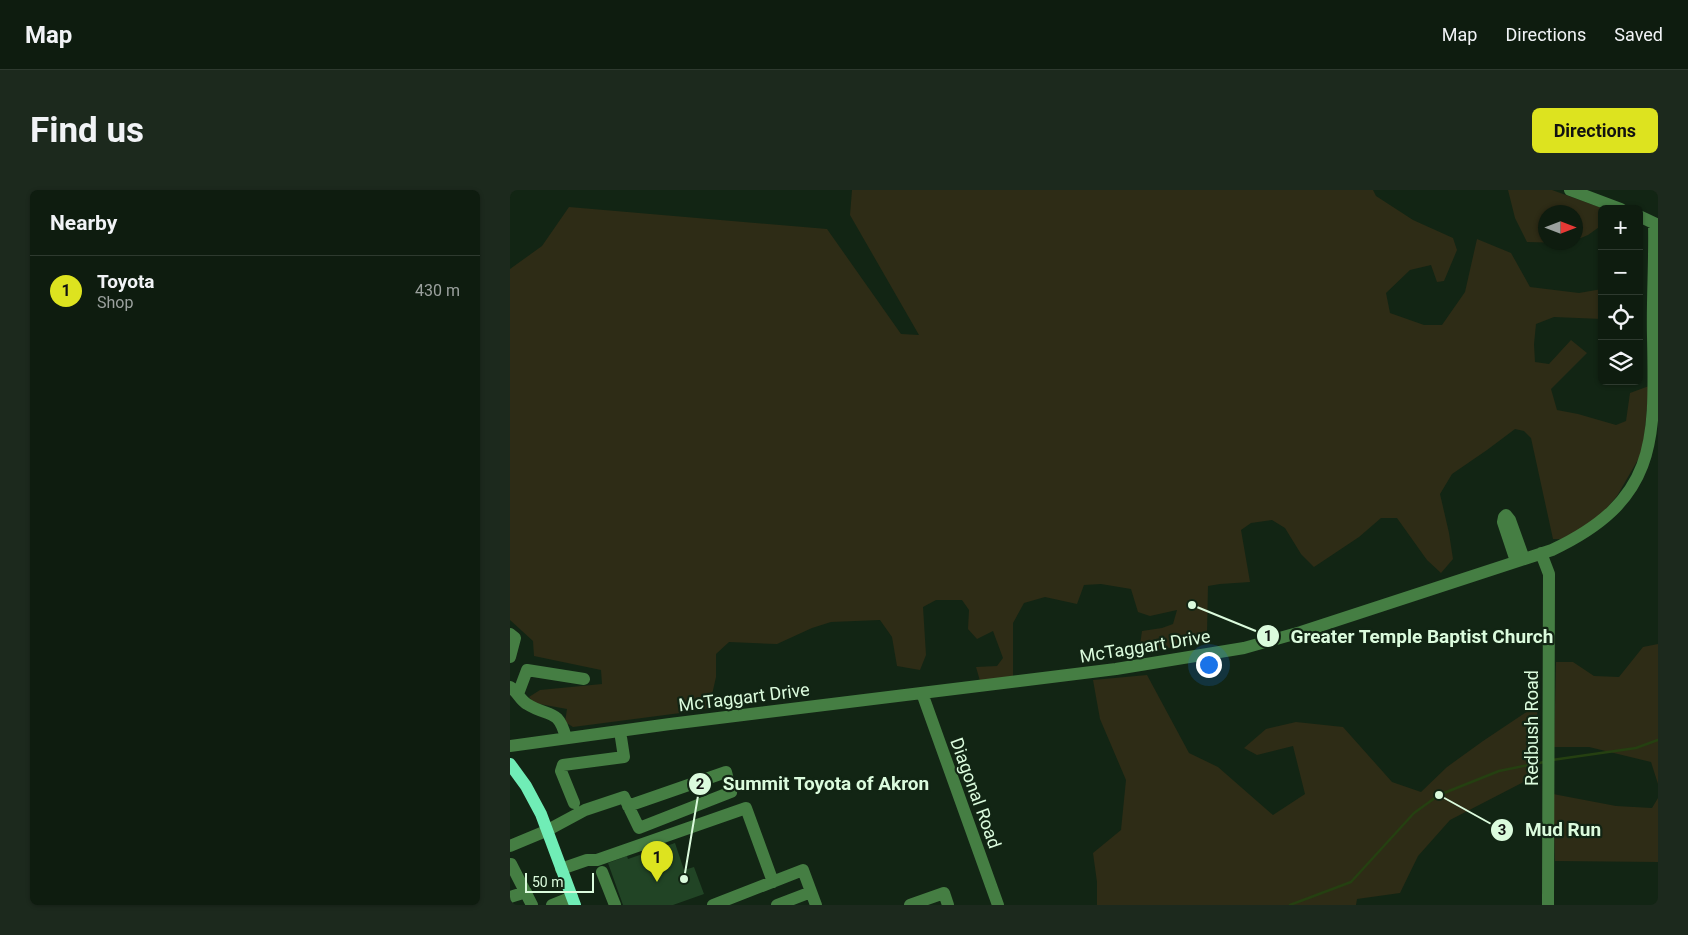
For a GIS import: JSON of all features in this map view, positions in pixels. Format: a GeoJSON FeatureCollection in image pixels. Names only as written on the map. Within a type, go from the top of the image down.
{"type":"FeatureCollection","features":[{"type":"Feature","properties":{"kind":"main road"},"geometry":{"type":"LineString","coordinates":[[510,764],[526,786],[541,814],[573,901]]}},
{"type":"Feature","properties":{"kind":"street"},"geometry":{"type":"LineString","coordinates":[[1570,190],[1609,205]]}},
{"type":"Feature","properties":{"kind":"street"},"geometry":{"type":"LineString","coordinates":[[1643,218],[1656,224]]}},
{"type":"Feature","properties":{"kind":"street","name":"McTaggart Drive"},"geometry":{"type":"LineString","coordinates":[[510,746],[1116,669],[1260,644],[1541,554],[1566,543],[1585,532],[1616,508],[1630,492],[1645,463],[1653,425],[1654,408],[1653,301],[1656,263],[1656,224]]}},
{"type":"Feature","properties":{"kind":"street","name":"Redbush Road"},"geometry":{"type":"LineString","coordinates":[[1541,554],[1549,574],[1548,905]]}},
{"type":"Feature","properties":{"kind":"street"},"geometry":{"type":"LineString","coordinates":[[510,634],[515,638],[510,657]]}},
{"type":"Feature","properties":{"kind":"street"},"geometry":{"type":"LineString","coordinates":[[566,738],[563,725],[557,717],[526,704],[514,691],[527,670],[584,679]]}},
{"type":"Feature","properties":{"kind":"street","name":"Diagonal Road"},"geometry":{"type":"LineString","coordinates":[[922,693],[998,905]]}},
{"type":"Feature","properties":{"kind":"street"},"geometry":{"type":"LineString","coordinates":[[574,804],[561,771],[563,765],[624,757],[620,731]]}},
{"type":"Feature","properties":{"kind":"street"},"geometry":{"type":"LineString","coordinates":[[510,846],[546,831],[585,810],[624,797],[628,806],[639,828],[731,792],[726,772],[628,806]]}},
{"type":"Feature","properties":{"kind":"street"},"geometry":{"type":"LineString","coordinates":[[562,869],[587,860],[597,860],[746,808],[773,882]]}},
{"type":"Feature","properties":{"kind":"street"},"geometry":{"type":"LineString","coordinates":[[510,863],[532,905]]}},
{"type":"Feature","properties":{"kind":"street"},"geometry":{"type":"LineString","coordinates":[[713,905],[803,870],[816,905]]}},
{"type":"Feature","properties":{"kind":"street"},"geometry":{"type":"LineString","coordinates":[[602,872],[615,905]]}},
{"type":"Feature","properties":{"kind":"street"},"geometry":{"type":"LineString","coordinates":[[510,897],[526,892]]}},
{"type":"Feature","properties":{"kind":"street"},"geometry":{"type":"LineString","coordinates":[[777,905],[811,892]]}},
{"type":"Feature","properties":{"kind":"street"},"geometry":{"type":"LineString","coordinates":[[910,905],[944,893],[948,905]]}},
{"type":"Feature","properties":{"kind":"street"},"geometry":{"type":"LineString","coordinates":[[552,905],[573,901]]}},
{"type":"Feature","properties":{"kind":"shaded area"},"geometry":{"type":"Polygon","coordinates":[[[852,190],[1373,190],[1376,196],[1413,220],[1453,238],[1457,250],[1444,281],[1437,282],[1431,265],[1410,270],[1386,293],[1390,313],[1424,325],[1442,325],[1465,292],[1477,239],[1511,253],[1530,287],[1579,293],[1598,290],[1598,319],[1554,317],[1536,324],[1535,362],[1549,364],[1571,340],[1587,353],[1551,389],[1557,410],[1616,425],[1626,421],[1630,393],[1649,386],[1643,451],[1617,496],[1595,522],[1561,539],[1553,539],[1531,438],[1524,431],[1515,429],[1452,474],[1440,494],[1453,559],[1441,573],[1427,560],[1397,518],[1381,518],[1359,537],[1314,567],[1301,554],[1285,528],[1272,520],[1251,523],[1241,530],[1250,582],[1208,586],[1207,633],[1200,644],[1152,650],[1140,645],[1142,631],[1173,624],[1177,610],[1150,616],[1138,612],[1131,589],[1101,584],[1084,585],[1077,604],[1045,597],[1024,603],[1013,623],[1013,677],[980,681],[976,667],[997,666],[1003,658],[993,631],[977,639],[968,629],[969,610],[962,600],[936,600],[923,607],[926,655],[920,670],[897,666],[892,637],[880,620],[831,622],[812,628],[777,644],[729,642],[716,654],[716,677],[709,708],[573,727],[565,722],[567,709],[534,703],[529,697],[540,690],[602,684],[601,670],[534,656],[533,641],[510,620],[510,269],[542,246],[569,207],[827,229],[901,334],[919,335],[850,215],[852,190]]]}},
{"type":"Feature","properties":{"kind":"shaded area"},"geometry":{"type":"Polygon","coordinates":[[[1508,190],[1552,190],[1598,206],[1598,228],[1583,237],[1583,205],[1538,205],[1538,242],[1527,242],[1515,218],[1508,190]]]}},
{"type":"Feature","properties":{"kind":"shaded area"},"geometry":{"type":"Polygon","coordinates":[[[1658,644],[1658,784],[1651,762],[1589,747],[1554,747],[1556,662],[1573,662],[1594,676],[1619,677],[1643,647],[1658,644]]]}},
{"type":"Feature","properties":{"kind":"shaded area"},"geometry":{"type":"Polygon","coordinates":[[[1147,675],[1189,753],[1218,767],[1273,815],[1305,794],[1293,746],[1257,755],[1244,748],[1266,729],[1296,722],[1343,727],[1392,782],[1421,792],[1447,767],[1537,705],[1539,774],[1450,820],[1418,856],[1400,893],[1357,899],[1356,905],[1097,905],[1097,882],[1093,853],[1121,830],[1126,780],[1100,719],[1093,680],[1147,675]]]}},
{"type":"Feature","properties":{"kind":"shaded area"},"geometry":{"type":"Polygon","coordinates":[[[1553,794],[1616,806],[1652,808],[1658,798],[1658,862],[1555,861],[1553,794]]]}},
{"type":"Feature","properties":{"kind":"building"},"geometry":{"type":"Polygon","coordinates":[[[675,843],[684,870],[694,867],[704,894],[673,905],[623,905],[608,863],[627,856],[628,859],[675,843]]]}},
{"type":"Feature","properties":{"kind":"waterway"},"geometry":{"type":"LineString","coordinates":[[1552,760],[1636,748],[1658,740]]}},
{"type":"Feature","properties":{"kind":"waterway"},"geometry":{"type":"LineString","coordinates":[[1290,905],[1351,882],[1414,813],[1439,795],[1499,771],[1544,762]]}},
{"type":"Feature","properties":{"kind":"place","name":"Greater Temple Baptist Church"},"geometry":{"type":"Point","coordinates":[1192,605]}},
{"type":"Feature","properties":{"kind":"place","name":"Mud Run"},"geometry":{"type":"Point","coordinates":[1439,795]}},
{"type":"Feature","properties":{"kind":"place","name":"Summit Toyota of Akron"},"geometry":{"type":"Point","coordinates":[684,879]}},
{"type":"Feature","properties":{"kind":"place","name":"Toyota"},"geometry":{"type":"Point","coordinates":[657,882]}}]}
